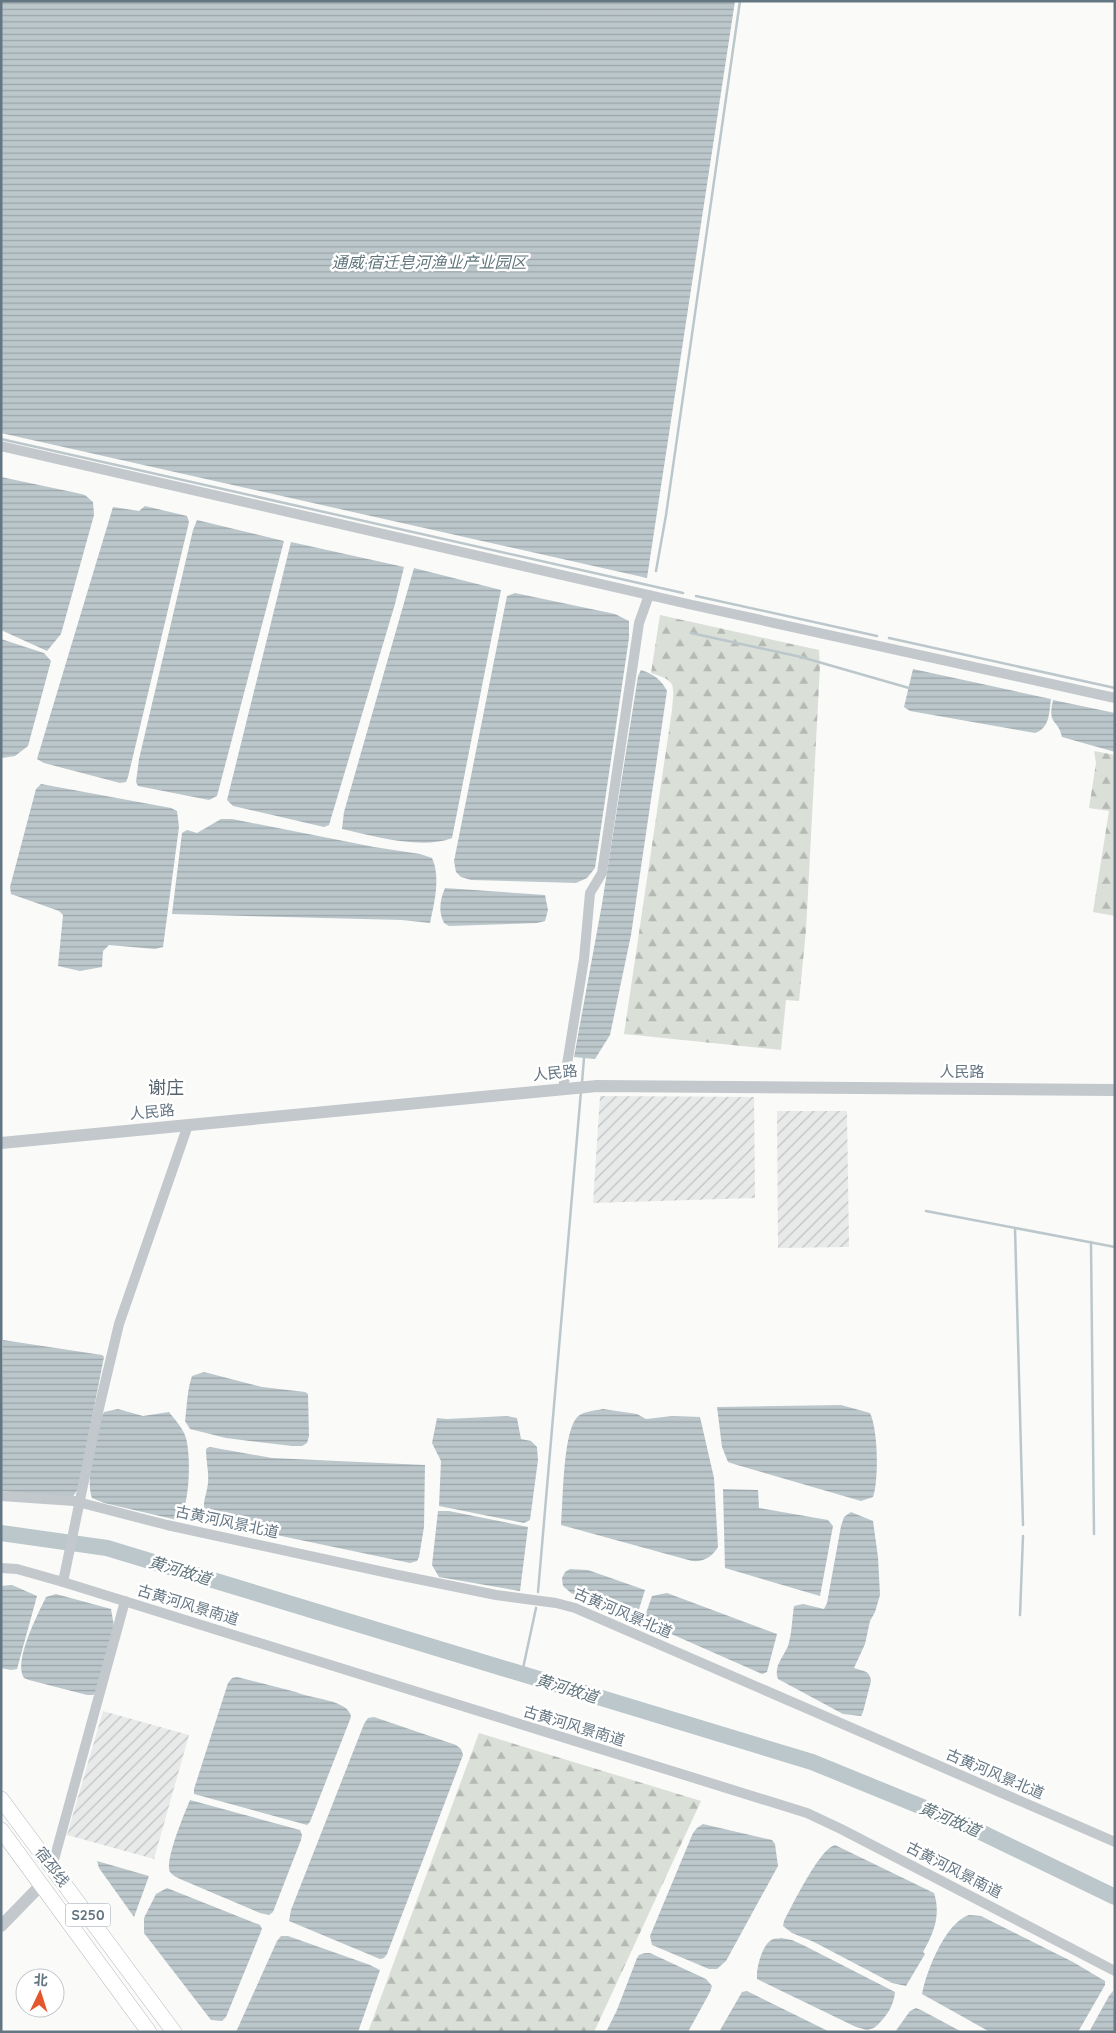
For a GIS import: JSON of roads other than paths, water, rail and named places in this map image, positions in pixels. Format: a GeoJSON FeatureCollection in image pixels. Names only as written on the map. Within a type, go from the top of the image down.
{"type":"FeatureCollection","features":[{"type":"Feature","properties":{"kind":"main road","name":"宿邳线"},"geometry":{"type":"LineString","coordinates":[[1,1799],[174,2032]]}},
{"type":"Feature","properties":{"kind":"main road","name":"宿邳线"},"geometry":{"type":"LineString","coordinates":[[1,1830],[149,2032]]}},
{"type":"Feature","properties":{"kind":"street"},"geometry":{"type":"LineString","coordinates":[[1,446],[649,595],[1115,698]]}},
{"type":"Feature","properties":{"kind":"street"},"geometry":{"type":"LineString","coordinates":[[563,1089],[584,959],[590,893],[602,873],[638,630],[649,595]]}},
{"type":"Feature","properties":{"kind":"street","name":"人民路"},"geometry":{"type":"LineString","coordinates":[[1,1143],[582,1087],[1115,1090]]}},
{"type":"Feature","properties":{"kind":"street"},"geometry":{"type":"LineString","coordinates":[[64,1579],[99,1408],[119,1324],[188,1125]]}},
{"type":"Feature","properties":{"kind":"street","name":"古黄河风景北道"},"geometry":{"type":"LineString","coordinates":[[1,1496],[79,1506],[393,1574],[575,1608],[1115,1842]]}},
{"type":"Feature","properties":{"kind":"street","name":"古黄河风景南道"},"geometry":{"type":"LineString","coordinates":[[1,1568],[64,1579],[125,1601],[807,1813],[1115,1971]]}},
{"type":"Feature","properties":{"kind":"street"},"geometry":{"type":"LineString","coordinates":[[52,1867],[125,1601]]}},
{"type":"Feature","properties":{"kind":"street"},"geometry":{"type":"LineString","coordinates":[[1,1926],[42,1885]]}},
{"type":"Feature","properties":{"kind":"water","name":"通威·宿迁皂河渔业产业园区"},"geometry":{"type":"Polygon","coordinates":[[[1,1],[735,1],[647,578],[1,433],[1,1]]]}},
{"type":"Feature","properties":{"kind":"water"},"geometry":{"type":"Polygon","coordinates":[[[1,477],[85,495],[93,502],[94,515],[61,634],[47,651],[1,630],[1,477]]]}},
{"type":"Feature","properties":{"kind":"water"},"geometry":{"type":"Polygon","coordinates":[[[145,506],[187,516],[189,522],[128,777],[126,782],[120,783],[44,763],[37,759],[113,507],[139,511],[145,506]]]}},
{"type":"Feature","properties":{"kind":"water"},"geometry":{"type":"Polygon","coordinates":[[[197,520],[284,541],[217,796],[209,800],[138,786],[136,782],[139,759],[193,530],[197,520]]]}},
{"type":"Feature","properties":{"kind":"water"},"geometry":{"type":"Polygon","coordinates":[[[291,542],[404,567],[395,604],[329,825],[324,827],[233,806],[227,800],[291,542]]]}},
{"type":"Feature","properties":{"kind":"water"},"geometry":{"type":"Polygon","coordinates":[[[414,568],[501,590],[452,838],[427,843],[397,841],[342,829],[344,812],[414,568]]]}},
{"type":"Feature","properties":{"kind":"water"},"geometry":{"type":"Polygon","coordinates":[[[515,593],[615,614],[629,621],[629,638],[595,868],[587,878],[576,883],[471,880],[461,877],[456,872],[454,861],[507,596],[515,593]]]}},
{"type":"Feature","properties":{"kind":"water"},"geometry":{"type":"Polygon","coordinates":[[[1,639],[44,653],[51,661],[28,746],[15,756],[2,758],[1,639]]]}},
{"type":"Feature","properties":{"kind":"water"},"geometry":{"type":"Polygon","coordinates":[[[913,669],[1051,699],[1048,719],[1044,728],[1035,733],[910,711],[904,707],[913,669]]]}},
{"type":"Feature","properties":{"kind":"water"},"geometry":{"type":"Polygon","coordinates":[[[641,670],[656,678],[667,691],[631,935],[610,1035],[595,1059],[574,1057],[602,904],[638,676],[641,670]]]}},
{"type":"Feature","properties":{"kind":"water"},"geometry":{"type":"Polygon","coordinates":[[[1053,700],[1115,713],[1115,752],[1062,737],[1051,714],[1053,700]]]}},
{"type":"Feature","properties":{"kind":"water"},"geometry":{"type":"Polygon","coordinates":[[[41,784],[171,808],[177,811],[179,827],[163,947],[155,949],[109,945],[103,951],[102,967],[80,971],[58,966],[63,915],[59,911],[11,894],[10,887],[36,789],[41,784]]]}},
{"type":"Feature","properties":{"kind":"water"},"geometry":{"type":"Polygon","coordinates":[[[221,819],[232,819],[374,847],[420,854],[432,858],[435,865],[436,882],[430,923],[402,920],[172,914],[182,833],[187,830],[197,833],[221,819]]]}},
{"type":"Feature","properties":{"kind":"water"},"geometry":{"type":"Polygon","coordinates":[[[445,888],[545,895],[548,910],[545,921],[537,923],[449,926],[444,923],[440,910],[445,888]]]}},
{"type":"Feature","properties":{"kind":"water"},"geometry":{"type":"Polygon","coordinates":[[[3,1340],[102,1355],[104,1357],[78,1489],[72,1498],[1,1491],[3,1340]]]}},
{"type":"Feature","properties":{"kind":"water"},"geometry":{"type":"Polygon","coordinates":[[[204,1372],[262,1387],[305,1392],[308,1394],[309,1436],[307,1443],[302,1446],[292,1446],[226,1438],[190,1429],[185,1421],[190,1381],[192,1376],[204,1372]]]}},
{"type":"Feature","properties":{"kind":"water"},"geometry":{"type":"Polygon","coordinates":[[[841,1405],[870,1413],[873,1421],[877,1455],[873,1497],[861,1501],[728,1462],[722,1447],[717,1407],[841,1405]]]}},
{"type":"Feature","properties":{"kind":"water"},"geometry":{"type":"Polygon","coordinates":[[[118,1409],[143,1416],[169,1412],[183,1431],[188,1446],[189,1479],[186,1502],[180,1519],[177,1520],[104,1503],[92,1498],[90,1469],[101,1418],[104,1412],[118,1409]]]}},
{"type":"Feature","properties":{"kind":"water"},"geometry":{"type":"Polygon","coordinates":[[[603,1409],[637,1414],[646,1419],[672,1416],[700,1417],[714,1478],[718,1547],[713,1554],[704,1560],[692,1561],[561,1525],[566,1455],[571,1429],[575,1420],[580,1415],[603,1409]]]}},
{"type":"Feature","properties":{"kind":"water"},"geometry":{"type":"Polygon","coordinates":[[[507,1416],[517,1418],[521,1439],[531,1441],[537,1447],[538,1460],[530,1520],[524,1523],[439,1506],[441,1461],[432,1443],[437,1418],[507,1416]]]}},
{"type":"Feature","properties":{"kind":"water"},"geometry":{"type":"Polygon","coordinates":[[[210,1447],[272,1458],[425,1465],[424,1527],[417,1561],[410,1563],[210,1521],[205,1511],[204,1502],[208,1479],[206,1450],[210,1447]]]}},
{"type":"Feature","properties":{"kind":"water"},"geometry":{"type":"Polygon","coordinates":[[[723,1489],[758,1490],[759,1508],[828,1520],[833,1526],[820,1596],[725,1568],[723,1489]]]}},
{"type":"Feature","properties":{"kind":"water"},"geometry":{"type":"Polygon","coordinates":[[[438,1511],[449,1511],[528,1527],[520,1591],[439,1577],[432,1565],[438,1511]]]}},
{"type":"Feature","properties":{"kind":"water"},"geometry":{"type":"Polygon","coordinates":[[[851,1512],[873,1521],[878,1557],[880,1595],[870,1621],[865,1644],[854,1668],[867,1673],[871,1681],[861,1716],[843,1714],[778,1679],[777,1675],[778,1666],[788,1646],[794,1606],[803,1604],[824,1609],[827,1603],[841,1526],[844,1517],[851,1512]]]}},
{"type":"Feature","properties":{"kind":"water"},"geometry":{"type":"Polygon","coordinates":[[[570,1569],[588,1570],[645,1590],[635,1622],[571,1593],[563,1586],[562,1578],[565,1572],[570,1569]]]}},
{"type":"Feature","properties":{"kind":"water"},"geometry":{"type":"Polygon","coordinates":[[[12,1585],[37,1596],[17,1669],[11,1670],[1,1668],[1,1586],[12,1585]]]}},
{"type":"Feature","properties":{"kind":"water"},"geometry":{"type":"Polygon","coordinates":[[[667,1593],[777,1634],[767,1672],[762,1674],[651,1625],[646,1621],[645,1616],[652,1596],[667,1593]]]}},
{"type":"Feature","properties":{"kind":"water"},"geometry":{"type":"Polygon","coordinates":[[[56,1594],[111,1609],[114,1626],[97,1692],[93,1695],[29,1680],[24,1678],[21,1670],[24,1649],[46,1597],[56,1594]]]}},
{"type":"Feature","properties":{"kind":"water"},"geometry":{"type":"Polygon","coordinates":[[[237,1677],[328,1700],[343,1706],[349,1711],[351,1717],[310,1822],[307,1825],[194,1794],[228,1683],[232,1678],[237,1677]]]}},
{"type":"Feature","properties":{"kind":"water"},"geometry":{"type":"Polygon","coordinates":[[[374,1717],[456,1745],[461,1749],[463,1755],[387,1954],[384,1958],[380,1959],[289,1921],[291,1910],[364,1724],[368,1718],[374,1717]]]}},
{"type":"Feature","properties":{"kind":"water"},"geometry":{"type":"Polygon","coordinates":[[[190,1800],[300,1830],[301,1840],[273,1912],[269,1915],[260,1913],[180,1879],[170,1872],[172,1848],[190,1800]]]}},
{"type":"Feature","properties":{"kind":"water"},"geometry":{"type":"Polygon","coordinates":[[[703,1824],[772,1840],[775,1844],[778,1866],[726,1961],[717,1969],[709,1969],[652,1945],[650,1936],[693,1833],[703,1824]]]}},
{"type":"Feature","properties":{"kind":"water"},"geometry":{"type":"Polygon","coordinates":[[[835,1845],[934,1893],[937,1909],[933,1931],[923,1952],[925,1954],[906,1986],[892,1983],[814,1942],[792,1933],[783,1926],[793,1903],[814,1866],[835,1845]]]}},
{"type":"Feature","properties":{"kind":"water"},"geometry":{"type":"Polygon","coordinates":[[[97,1861],[149,1876],[134,1917],[99,1868],[97,1861]]]}},
{"type":"Feature","properties":{"kind":"water"},"geometry":{"type":"Polygon","coordinates":[[[167,1888],[260,1925],[262,1929],[226,2017],[222,2021],[211,2020],[144,1933],[144,1918],[156,1894],[167,1888]]]}},
{"type":"Feature","properties":{"kind":"water"},"geometry":{"type":"Polygon","coordinates":[[[969,1915],[981,1916],[1073,1962],[1105,1981],[1105,1985],[1078,2032],[990,2032],[922,1994],[938,1948],[953,1927],[961,1919],[969,1915]]]}},
{"type":"Feature","properties":{"kind":"water"},"geometry":{"type":"Polygon","coordinates":[[[281,1936],[288,1936],[380,1970],[358,2032],[236,2032],[281,1936]]]}},
{"type":"Feature","properties":{"kind":"water"},"geometry":{"type":"Polygon","coordinates":[[[773,1939],[792,1940],[805,1946],[895,1992],[891,2007],[882,2021],[874,2028],[867,2030],[856,2027],[757,1979],[763,1951],[773,1939]]]}},
{"type":"Feature","properties":{"kind":"water"},"geometry":{"type":"Polygon","coordinates":[[[645,1953],[650,1953],[706,1979],[712,1986],[688,2032],[606,2032],[617,2010],[637,1958],[645,1953]]]}},
{"type":"Feature","properties":{"kind":"water"},"geometry":{"type":"Polygon","coordinates":[[[747,1991],[830,2032],[719,2032],[742,1992],[747,1991]]]}},
{"type":"Feature","properties":{"kind":"water"},"geometry":{"type":"Polygon","coordinates":[[[1113,1991],[1115,2032],[1089,2032],[1109,1996],[1113,1991]]]}},
{"type":"Feature","properties":{"kind":"water"},"geometry":{"type":"Polygon","coordinates":[[[916,2008],[962,2032],[895,2032],[910,2011],[916,2008]]]}},
{"type":"Feature","properties":{"kind":"waterway"},"geometry":{"type":"LineString","coordinates":[[656,571],[666,515],[740,1]]}},
{"type":"Feature","properties":{"kind":"waterway"},"geometry":{"type":"LineString","coordinates":[[1,439],[683,593]]}},
{"type":"Feature","properties":{"kind":"waterway"},"geometry":{"type":"LineString","coordinates":[[696,596],[877,636]]}},
{"type":"Feature","properties":{"kind":"waterway"},"geometry":{"type":"LineString","coordinates":[[691,633],[801,657],[909,688]]}},
{"type":"Feature","properties":{"kind":"waterway"},"geometry":{"type":"LineString","coordinates":[[889,638],[1115,688]]}},
{"type":"Feature","properties":{"kind":"waterway"},"geometry":{"type":"LineString","coordinates":[[582,1083],[584,1058]]}},
{"type":"Feature","properties":{"kind":"waterway"},"geometry":{"type":"LineString","coordinates":[[538,1592],[581,1091]]}},
{"type":"Feature","properties":{"kind":"waterway"},"geometry":{"type":"LineString","coordinates":[[926,1211],[1115,1247]]}},
{"type":"Feature","properties":{"kind":"waterway"},"geometry":{"type":"LineString","coordinates":[[1015,1228],[1023,1525]]}},
{"type":"Feature","properties":{"kind":"waterway"},"geometry":{"type":"LineString","coordinates":[[1091,1242],[1094,1534]]}},
{"type":"Feature","properties":{"kind":"waterway","name":"黄河故道"},"geometry":{"type":"LineString","coordinates":[[1,1533],[107,1548],[812,1762],[964,1824],[1115,1897]]}},
{"type":"Feature","properties":{"kind":"waterway"},"geometry":{"type":"LineString","coordinates":[[1020,1615],[1023,1536]]}},
{"type":"Feature","properties":{"kind":"waterway"},"geometry":{"type":"LineString","coordinates":[[522,1673],[536,1608]]}},
{"type":"Feature","properties":{"kind":"district","name":"谢庄"},"geometry":{"type":"Point","coordinates":[166,1088]}}]}
